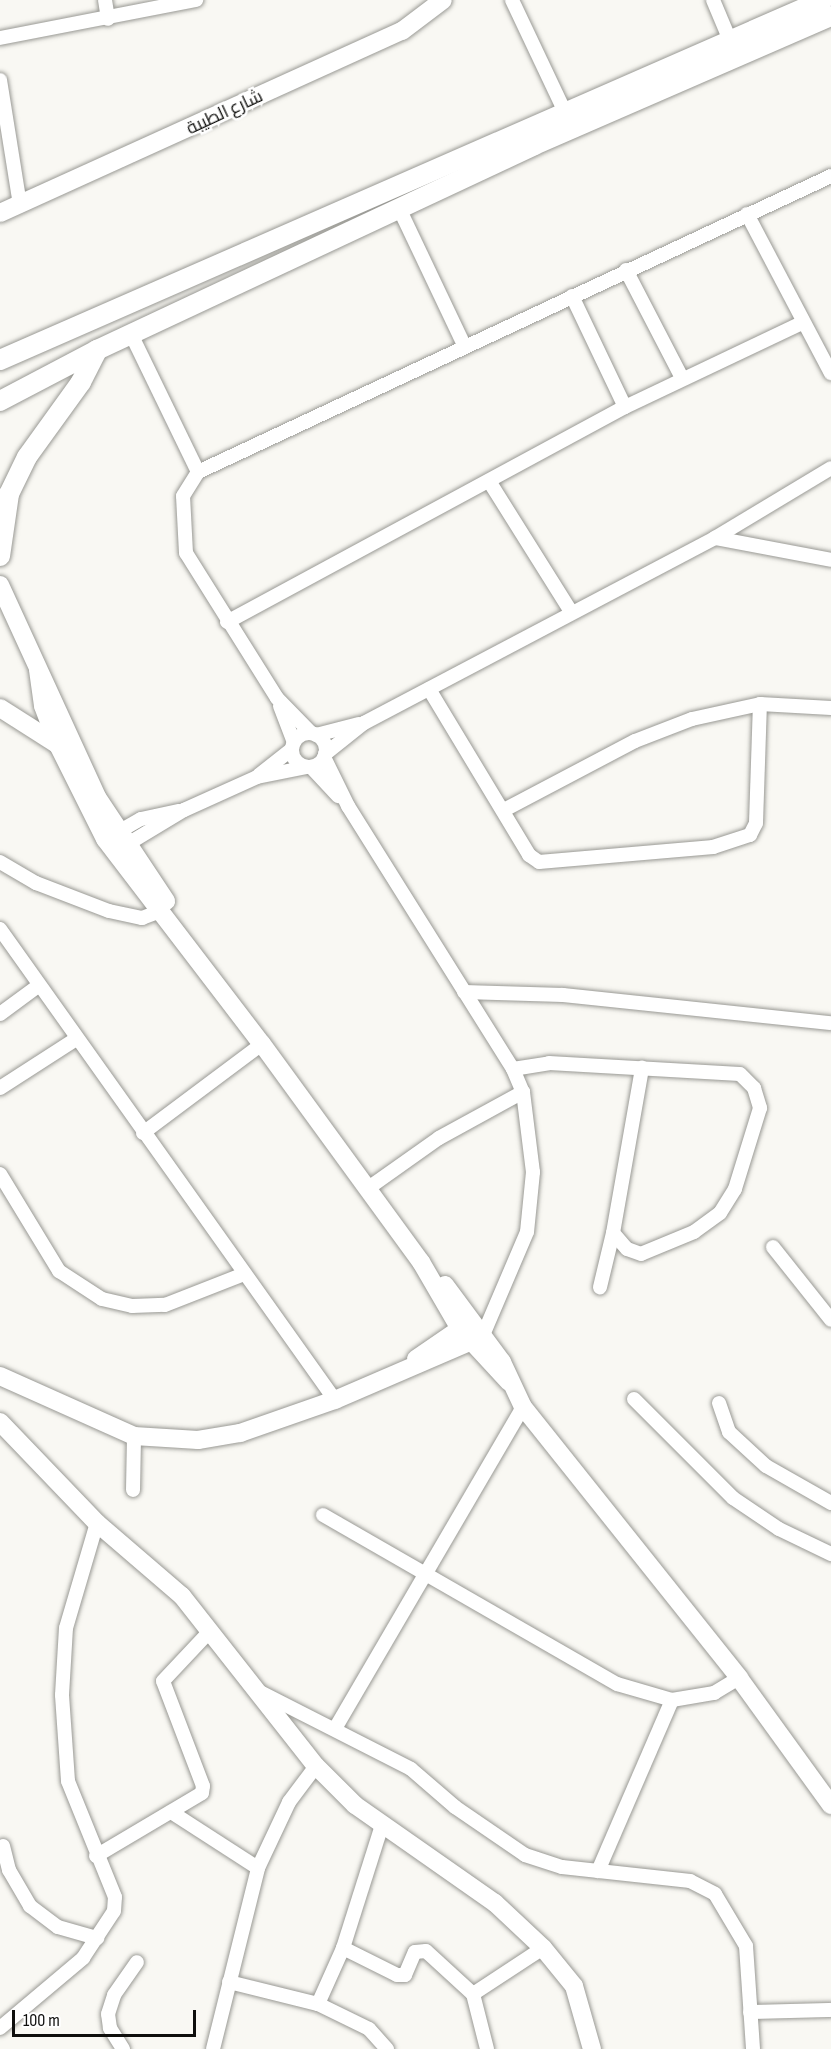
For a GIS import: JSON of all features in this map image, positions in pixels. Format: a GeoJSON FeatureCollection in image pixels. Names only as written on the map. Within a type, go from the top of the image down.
{"type":"FeatureCollection","features":[{"type":"Feature","properties":{"kind":"main road"},"geometry":{"type":"LineString","coordinates":[[0,360],[822,0]]}},
{"type":"Feature","properties":{"kind":"main road"},"geometry":{"type":"LineString","coordinates":[[0,401],[97,350],[132,336],[399,208],[692,74],[831,16]]}},
{"type":"Feature","properties":{"kind":"main road"},"geometry":{"type":"LineString","coordinates":[[0,348],[33,347]]}},
{"type":"Feature","properties":{"kind":"main road"},"geometry":{"type":"LineString","coordinates":[[0,556],[9,494],[27,457],[81,382],[97,350]]}},
{"type":"Feature","properties":{"kind":"street"},"geometry":{"type":"LineString","coordinates":[[105,0],[108,20]]}},
{"type":"Feature","properties":{"kind":"street"},"geometry":{"type":"LineString","coordinates":[[0,38],[108,20],[196,0]]}},
{"type":"Feature","properties":{"kind":"street","name":"شارع الطيبة"},"geometry":{"type":"LineString","coordinates":[[0,213],[402,31],[443,0]]}},
{"type":"Feature","properties":{"kind":"street"},"geometry":{"type":"LineString","coordinates":[[512,0],[565,112]]}},
{"type":"Feature","properties":{"kind":"street"},"geometry":{"type":"LineString","coordinates":[[713,0],[729,39]]}},
{"type":"Feature","properties":{"kind":"street"},"geometry":{"type":"LineString","coordinates":[[0,80],[20,205]]}},
{"type":"Feature","properties":{"kind":"street"},"geometry":{"type":"LineString","coordinates":[[0,1376],[134,1436],[198,1440],[240,1433],[335,1400],[397,1372],[475,1329],[527,1232],[533,1172],[523,1092],[513,1069],[348,806],[325,755],[324,743],[277,698],[227,622],[186,553],[183,496],[198,472],[464,345],[831,176]]}},
{"type":"Feature","properties":{"kind":"street"},"geometry":{"type":"LineString","coordinates":[[399,208],[464,345]]}},
{"type":"Feature","properties":{"kind":"street"},"geometry":{"type":"LineString","coordinates":[[747,214],[802,323],[831,373]]}},
{"type":"Feature","properties":{"kind":"street"},"geometry":{"type":"LineString","coordinates":[[626,270],[682,378]]}},
{"type":"Feature","properties":{"kind":"street"},"geometry":{"type":"LineString","coordinates":[[572,296],[625,407]]}},
{"type":"Feature","properties":{"kind":"street"},"geometry":{"type":"LineString","coordinates":[[227,622],[625,407],[802,323]]}},
{"type":"Feature","properties":{"kind":"street"},"geometry":{"type":"LineString","coordinates":[[132,336],[198,472]]}},
{"type":"Feature","properties":{"kind":"street"},"geometry":{"type":"LineString","coordinates":[[117,841],[257,777],[309,767],[364,723],[570,610],[715,538],[831,468]]}},
{"type":"Feature","properties":{"kind":"street"},"geometry":{"type":"LineString","coordinates":[[489,481],[570,610]]}},
{"type":"Feature","properties":{"kind":"street"},"geometry":{"type":"LineString","coordinates":[[715,538],[831,560]]}},
{"type":"Feature","properties":{"kind":"street"},"geometry":{"type":"LineString","coordinates":[[0,585],[117,841],[421,1262],[475,1329],[523,1407],[739,1678],[831,1805]]}},
{"type":"Feature","properties":{"kind":"street"},"geometry":{"type":"LineString","coordinates":[[38,670],[43,706],[58,745],[160,911],[183,935]]}},
{"type":"Feature","properties":{"kind":"street"},"geometry":{"type":"LineString","coordinates":[[429,689],[504,810],[528,855],[539,862],[733,844],[750,835],[756,823],[760,704]]}},
{"type":"Feature","properties":{"kind":"street"},"geometry":{"type":"LineString","coordinates":[[277,698],[296,761],[309,767],[348,806]]}},
{"type":"Feature","properties":{"kind":"street"},"geometry":{"type":"LineString","coordinates":[[504,810],[635,741],[692,719],[760,704],[831,708]]}},
{"type":"Feature","properties":{"kind":"street"},"geometry":{"type":"LineString","coordinates":[[0,708],[58,745]]}},
{"type":"Feature","properties":{"kind":"street"},"geometry":{"type":"LineString","coordinates":[[257,777],[293,745],[314,734],[364,723]]}},
{"type":"Feature","properties":{"kind":"street"},"geometry":{"type":"LineString","coordinates":[[0,862],[36,883],[109,911],[142,918],[160,911]]}},
{"type":"Feature","properties":{"kind":"street"},"geometry":{"type":"LineString","coordinates":[[0,928],[76,1040],[335,1400]]}},
{"type":"Feature","properties":{"kind":"street"},"geometry":{"type":"LineString","coordinates":[[0,1014],[38,986]]}},
{"type":"Feature","properties":{"kind":"street"},"geometry":{"type":"LineString","coordinates":[[464,992],[563,995],[831,1023]]}},
{"type":"Feature","properties":{"kind":"street"},"geometry":{"type":"LineString","coordinates":[[0,1088],[76,1040]]}},
{"type":"Feature","properties":{"kind":"street"},"geometry":{"type":"LineString","coordinates":[[143,1133],[262,1044]]}},
{"type":"Feature","properties":{"kind":"street"},"geometry":{"type":"LineString","coordinates":[[513,1069],[549,1063],[740,1074],[754,1088],[760,1108],[735,1189],[720,1213],[694,1233],[641,1254],[627,1249],[613,1233]]}},
{"type":"Feature","properties":{"kind":"street"},"geometry":{"type":"LineString","coordinates":[[600,1287],[613,1233],[642,1068]]}},
{"type":"Feature","properties":{"kind":"street"},"geometry":{"type":"LineString","coordinates":[[368,1189],[439,1138],[523,1092]]}},
{"type":"Feature","properties":{"kind":"street"},"geometry":{"type":"LineString","coordinates":[[1,1176],[59,1271],[102,1299],[132,1306],[165,1305],[244,1274]]}},
{"type":"Feature","properties":{"kind":"street"},"geometry":{"type":"LineString","coordinates":[[773,1247],[831,1320]]}},
{"type":"Feature","properties":{"kind":"street"},"geometry":{"type":"LineString","coordinates":[[634,1399],[733,1498],[779,1529],[831,1554]]}},
{"type":"Feature","properties":{"kind":"street"},"geometry":{"type":"LineString","coordinates":[[719,1402],[729,1432],[759,1460],[831,1503]]}},
{"type":"Feature","properties":{"kind":"street"},"geometry":{"type":"LineString","coordinates":[[336,1727],[523,1407]]}},
{"type":"Feature","properties":{"kind":"street"},"geometry":{"type":"LineString","coordinates":[[0,1422],[97,1523],[182,1596],[262,1693],[316,1766],[382,1825],[495,1903],[543,1948],[574,1986],[592,2049]]}},
{"type":"Feature","properties":{"kind":"street"},"geometry":{"type":"LineString","coordinates":[[133,1490],[134,1436]]}},
{"type":"Feature","properties":{"kind":"street"},"geometry":{"type":"LineString","coordinates":[[323,1515],[425,1576],[617,1684],[672,1700],[714,1693],[739,1678]]}},
{"type":"Feature","properties":{"kind":"street"},"geometry":{"type":"LineString","coordinates":[[0,2028],[83,1958],[110,1922],[115,1897],[96,1856],[68,1781],[62,1695],[66,1628],[97,1523]]}},
{"type":"Feature","properties":{"kind":"street"},"geometry":{"type":"LineString","coordinates":[[96,1856],[202,1793],[203,1786],[164,1681],[210,1631]]}},
{"type":"Feature","properties":{"kind":"street"},"geometry":{"type":"LineString","coordinates":[[262,1693],[336,1727],[411,1769],[455,1807],[525,1855],[598,1871],[690,1881],[715,1894],[746,1946],[753,2049]]}},
{"type":"Feature","properties":{"kind":"street"},"geometry":{"type":"LineString","coordinates":[[598,1871],[672,1700]]}},
{"type":"Feature","properties":{"kind":"street"},"geometry":{"type":"LineString","coordinates":[[213,2049],[258,1868],[289,1802],[316,1766]]}},
{"type":"Feature","properties":{"kind":"street"},"geometry":{"type":"LineString","coordinates":[[171,1812],[258,1868]]}},
{"type":"Feature","properties":{"kind":"street"},"geometry":{"type":"LineString","coordinates":[[318,2004],[343,1948],[382,1825]]}},
{"type":"Feature","properties":{"kind":"street"},"geometry":{"type":"LineString","coordinates":[[3,1846],[9,1870],[30,1906],[58,1927],[97,1938]]}},
{"type":"Feature","properties":{"kind":"street"},"geometry":{"type":"LineString","coordinates":[[343,1948],[397,1975],[405,1975],[415,1952],[426,1951],[473,1994],[486,2049]]}},
{"type":"Feature","properties":{"kind":"street"},"geometry":{"type":"LineString","coordinates":[[473,1994],[543,1948]]}},
{"type":"Feature","properties":{"kind":"street"},"geometry":{"type":"LineString","coordinates":[[123,2049],[110,2028],[108,2014],[114,1995],[137,1962]]}},
{"type":"Feature","properties":{"kind":"street"},"geometry":{"type":"LineString","coordinates":[[229,1982],[318,2004],[369,2030],[387,2049]]}},
{"type":"Feature","properties":{"kind":"street"},"geometry":{"type":"LineString","coordinates":[[750,2012],[831,2010]]}}]}
